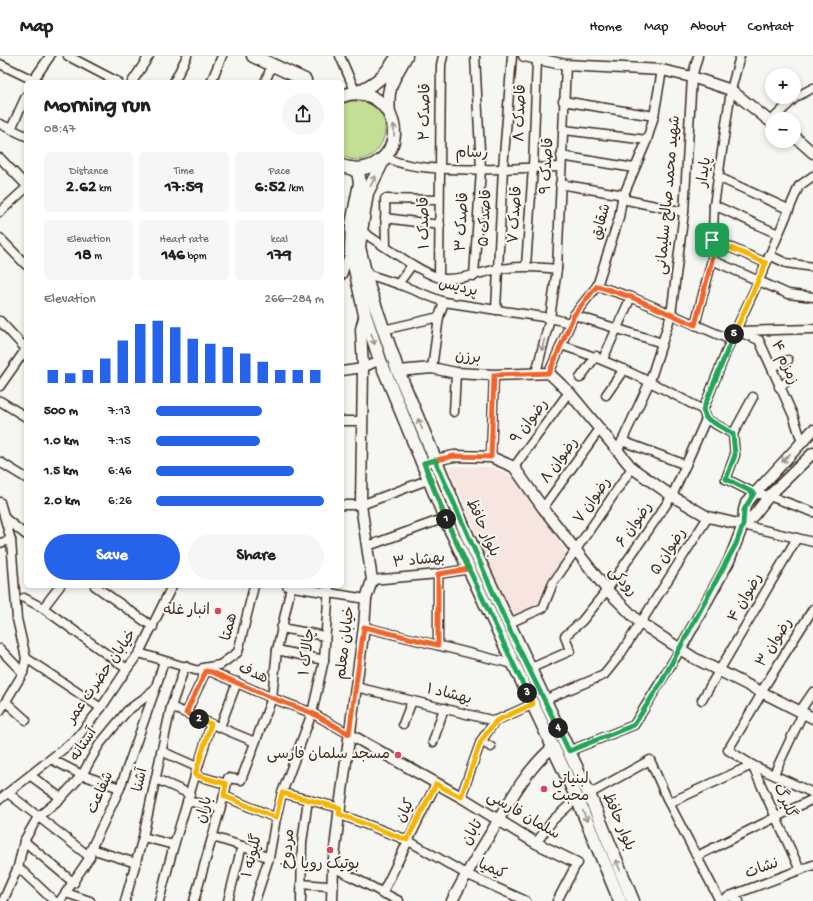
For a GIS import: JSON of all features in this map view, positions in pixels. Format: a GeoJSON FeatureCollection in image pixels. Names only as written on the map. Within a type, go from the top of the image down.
{"type":"FeatureCollection","features":[{"type":"Feature","properties":{"kind":"main road"},"geometry":{"type":"LineString","coordinates":[[344,96],[356,93],[387,74],[398,56]]}},
{"type":"Feature","properties":{"kind":"main road","name":"بلوار حافظ"},"geometry":{"type":"LineString","coordinates":[[406,56],[394,77],[387,94],[389,112],[394,124],[394,138],[367,193],[359,247],[364,274],[429,462],[430,479],[445,518],[513,664],[569,751],[583,796],[620,901]]}},
{"type":"Feature","properties":{"kind":"main road"},"geometry":{"type":"LineString","coordinates":[[256,57],[305,80]]}},
{"type":"Feature","properties":{"kind":"main road"},"geometry":{"type":"LineString","coordinates":[[356,93],[371,96],[381,102],[389,112]]}},
{"type":"Feature","properties":{"kind":"main road"},"geometry":{"type":"LineString","coordinates":[[345,169],[367,167],[385,157]]}},
{"type":"Feature","properties":{"kind":"main road","name":"بلوار حافظ"},"geometry":{"type":"LineString","coordinates":[[345,169],[358,172],[360,183],[352,224],[351,251],[365,315],[380,360],[529,669],[553,747],[583,796],[633,901]]}},
{"type":"Feature","properties":{"kind":"street"},"geometry":{"type":"LineString","coordinates":[[35,80],[50,56]]}},
{"type":"Feature","properties":{"kind":"street"},"geometry":{"type":"LineString","coordinates":[[68,56],[114,80]]}},
{"type":"Feature","properties":{"kind":"street"},"geometry":{"type":"LineString","coordinates":[[133,80],[149,56]]}},
{"type":"Feature","properties":{"kind":"street"},"geometry":{"type":"LineString","coordinates":[[175,80],[187,56]]}},
{"type":"Feature","properties":{"kind":"street"},"geometry":{"type":"LineString","coordinates":[[212,80],[222,56]]}},
{"type":"Feature","properties":{"kind":"street"},"geometry":{"type":"LineString","coordinates":[[340,56],[356,93]]}},
{"type":"Feature","properties":{"kind":"street","name":"قاصدک ۲"},"geometry":{"type":"LineString","coordinates":[[439,168],[440,65],[443,56]]}},
{"type":"Feature","properties":{"kind":"street","name":"قاصدک ۳"},"geometry":{"type":"LineString","coordinates":[[474,276],[481,169],[475,56]]}},
{"type":"Feature","properties":{"kind":"street","name":"قاصدک ۵"},"geometry":{"type":"LineString","coordinates":[[496,310],[503,168],[512,56]]}},
{"type":"Feature","properties":{"kind":"street"},"geometry":{"type":"LineString","coordinates":[[524,56],[537,60],[549,58],[566,65],[662,70],[692,77],[731,90],[765,116]]}},
{"type":"Feature","properties":{"kind":"street","name":"شهید محمد صالح سلیمانی"},"geometry":{"type":"LineString","coordinates":[[620,446],[650,380],[672,315],[684,212],[692,77],[698,56]]}},
{"type":"Feature","properties":{"kind":"street","name":"پایدار"},"geometry":{"type":"LineString","coordinates":[[695,325],[712,260],[714,205],[731,90],[740,56]]}},
{"type":"Feature","properties":{"kind":"street","name":"قاصدک ۸"},"geometry":{"type":"LineString","coordinates":[[533,167],[537,60]]}},
{"type":"Feature","properties":{"kind":"street"},"geometry":{"type":"LineString","coordinates":[[0,64],[32,80]]}},
{"type":"Feature","properties":{"kind":"street"},"geometry":{"type":"LineString","coordinates":[[266,80],[272,65]]}},
{"type":"Feature","properties":{"kind":"street","name":"قاصدک ۹"},"geometry":{"type":"LineString","coordinates":[[536,373],[550,318],[557,269],[561,156],[564,130],[563,101],[566,65]]}},
{"type":"Feature","properties":{"kind":"street","name":"شقایق"},"geometry":{"type":"LineString","coordinates":[[549,373],[574,315],[597,286],[619,218],[623,197],[647,140],[654,116],[662,70]]}},
{"type":"Feature","properties":{"kind":"street"},"geometry":{"type":"LineString","coordinates":[[781,112],[796,97],[813,88]]}},
{"type":"Feature","properties":{"kind":"street"},"geometry":{"type":"LineString","coordinates":[[11,129],[24,100]]}},
{"type":"Feature","properties":{"kind":"street"},"geometry":{"type":"LineString","coordinates":[[563,101],[654,116]]}},
{"type":"Feature","properties":{"kind":"street"},"geometry":{"type":"LineString","coordinates":[[0,124],[24,135]]}},
{"type":"Feature","properties":{"kind":"street"},"geometry":{"type":"LineString","coordinates":[[564,130],[647,140]]}},
{"type":"Feature","properties":{"kind":"street"},"geometry":{"type":"LineString","coordinates":[[801,142],[813,153]]}},
{"type":"Feature","properties":{"kind":"street"},"geometry":{"type":"LineString","coordinates":[[561,156],[634,168]]}},
{"type":"Feature","properties":{"kind":"street","name":"رسام"},"geometry":{"type":"LineString","coordinates":[[385,157],[403,164],[439,168],[481,169],[561,167]]}},
{"type":"Feature","properties":{"kind":"street"},"geometry":{"type":"LineString","coordinates":[[0,158],[24,183]]}},
{"type":"Feature","properties":{"kind":"street","name":"قاصدک ۷"},"geometry":{"type":"LineString","coordinates":[[526,266],[533,167]]}},
{"type":"Feature","properties":{"kind":"street","name":"قاصدک ۱"},"geometry":{"type":"LineString","coordinates":[[439,168],[439,277]]}},
{"type":"Feature","properties":{"kind":"street"},"geometry":{"type":"LineString","coordinates":[[703,410],[731,340],[759,280],[788,209],[799,186],[813,176]]}},
{"type":"Feature","properties":{"kind":"street"},"geometry":{"type":"LineString","coordinates":[[718,177],[788,209]]}},
{"type":"Feature","properties":{"kind":"street"},"geometry":{"type":"LineString","coordinates":[[560,184],[684,212]]}},
{"type":"Feature","properties":{"kind":"street"},"geometry":{"type":"LineString","coordinates":[[0,212],[24,190]]}},
{"type":"Feature","properties":{"kind":"street"},"geometry":{"type":"LineString","coordinates":[[386,246],[385,199],[439,200]]}},
{"type":"Feature","properties":{"kind":"street"},"geometry":{"type":"LineString","coordinates":[[714,205],[778,234]]}},
{"type":"Feature","properties":{"kind":"street"},"geometry":{"type":"LineString","coordinates":[[385,218],[440,225]]}},
{"type":"Feature","properties":{"kind":"street"},"geometry":{"type":"LineString","coordinates":[[361,231],[386,246],[412,265],[444,279],[474,276],[497,270],[526,266],[557,269]]}},
{"type":"Feature","properties":{"kind":"street"},"geometry":{"type":"LineString","coordinates":[[0,238],[24,263]]}},
{"type":"Feature","properties":{"kind":"street"},"geometry":{"type":"LineString","coordinates":[[712,240],[768,259],[813,267]]}},
{"type":"Feature","properties":{"kind":"street"},"geometry":{"type":"LineString","coordinates":[[344,270],[351,251]]}},
{"type":"Feature","properties":{"kind":"street"},"geometry":{"type":"LineString","coordinates":[[712,260],[788,294],[813,297]]}},
{"type":"Feature","properties":{"kind":"street"},"geometry":{"type":"LineString","coordinates":[[398,284],[412,265]]}},
{"type":"Feature","properties":{"kind":"street","name":"پردیس"},"geometry":{"type":"LineString","coordinates":[[364,274],[398,284],[444,302],[550,318],[570,323]]}},
{"type":"Feature","properties":{"kind":"street"},"geometry":{"type":"LineString","coordinates":[[597,286],[631,297],[731,340]]}},
{"type":"Feature","properties":{"kind":"street","name":"خیابان معلم"},"geometry":{"type":"LineString","coordinates":[[332,901],[333,867],[339,811],[364,627],[366,599],[372,580],[361,505],[363,368],[361,329],[370,293]]}},
{"type":"Feature","properties":{"kind":"street"},"geometry":{"type":"LineString","coordinates":[[580,378],[599,358],[616,329],[631,297]]}},
{"type":"Feature","properties":{"kind":"street"},"geometry":{"type":"LineString","coordinates":[[432,368],[439,317],[444,302]]}},
{"type":"Feature","properties":{"kind":"street"},"geometry":{"type":"LineString","coordinates":[[574,315],[662,343]]}},
{"type":"Feature","properties":{"kind":"street"},"geometry":{"type":"LineString","coordinates":[[383,330],[439,317]]}},
{"type":"Feature","properties":{"kind":"street"},"geometry":{"type":"LineString","coordinates":[[0,321],[24,347]]}},
{"type":"Feature","properties":{"kind":"street"},"geometry":{"type":"LineString","coordinates":[[736,331],[813,329]]}},
{"type":"Feature","properties":{"kind":"street","name":"زمزم ۴"},"geometry":{"type":"LineString","coordinates":[[736,331],[759,340],[772,367],[779,388],[795,413],[802,442]]}},
{"type":"Feature","properties":{"kind":"street"},"geometry":{"type":"LineString","coordinates":[[561,345],[599,358],[650,380],[703,410],[706,418],[733,434]]}},
{"type":"Feature","properties":{"kind":"street"},"geometry":{"type":"LineString","coordinates":[[0,386],[24,352]]}},
{"type":"Feature","properties":{"kind":"street"},"geometry":{"type":"LineString","coordinates":[[344,371],[363,368],[380,360]]}},
{"type":"Feature","properties":{"kind":"street"},"geometry":{"type":"LineString","coordinates":[[772,367],[788,360]]}},
{"type":"Feature","properties":{"kind":"street","name":"برزن"},"geometry":{"type":"LineString","coordinates":[[398,371],[432,368],[456,373],[494,375],[549,373]]}},
{"type":"Feature","properties":{"kind":"street"},"geometry":{"type":"LineString","coordinates":[[606,395],[624,369]]}},
{"type":"Feature","properties":{"kind":"street"},"geometry":{"type":"LineString","coordinates":[[454,412],[456,373]]}},
{"type":"Feature","properties":{"kind":"street"},"geometry":{"type":"LineString","coordinates":[[549,373],[569,392],[599,430],[620,446],[686,465]]}},
{"type":"Feature","properties":{"kind":"street"},"geometry":{"type":"LineString","coordinates":[[491,457],[494,375]]}},
{"type":"Feature","properties":{"kind":"street"},"geometry":{"type":"LineString","coordinates":[[779,388],[788,380]]}},
{"type":"Feature","properties":{"kind":"street","name":"رضوان ۹"},"geometry":{"type":"LineString","coordinates":[[514,467],[569,392]]}},
{"type":"Feature","properties":{"kind":"street"},"geometry":{"type":"LineString","coordinates":[[753,397],[733,434],[735,455],[726,479],[754,493],[769,496],[813,512]]}},
{"type":"Feature","properties":{"kind":"street"},"geometry":{"type":"LineString","coordinates":[[0,401],[24,416]]}},
{"type":"Feature","properties":{"kind":"street","name":"رضوان ۶"},"geometry":{"type":"LineString","coordinates":[[529,669],[570,651],[565,636],[582,621],[607,590],[672,496],[706,418]]}},
{"type":"Feature","properties":{"kind":"street"},"geometry":{"type":"LineString","coordinates":[[344,421],[362,421]]}},
{"type":"Feature","properties":{"kind":"street","name":"رضوان ۸"},"geometry":{"type":"LineString","coordinates":[[543,508],[599,430]]}},
{"type":"Feature","properties":{"kind":"street"},"geometry":{"type":"LineString","coordinates":[[569,751],[634,725],[680,650],[728,561],[743,525],[744,510],[754,493],[813,430]]}},
{"type":"Feature","properties":{"kind":"street"},"geometry":{"type":"LineString","coordinates":[[620,446],[632,468],[672,496],[708,517],[813,542]]}},
{"type":"Feature","properties":{"kind":"street"},"geometry":{"type":"LineString","coordinates":[[743,525],[754,515],[769,496],[813,452]]}},
{"type":"Feature","properties":{"kind":"street"},"geometry":{"type":"LineString","coordinates":[[429,462],[454,456],[491,457],[514,467]]}},
{"type":"Feature","properties":{"kind":"street"},"geometry":{"type":"LineString","coordinates":[[0,462],[24,477]]}},
{"type":"Feature","properties":{"kind":"street","name":"رودکی"},"geometry":{"type":"LineString","coordinates":[[514,467],[543,508],[607,590],[640,622],[680,650],[719,672],[813,718]]}},
{"type":"Feature","properties":{"kind":"street","name":"رضوان ۷"},"geometry":{"type":"LineString","coordinates":[[507,624],[543,608],[553,582],[632,468]]}},
{"type":"Feature","properties":{"kind":"street"},"geometry":{"type":"LineString","coordinates":[[344,505],[361,505],[430,479]]}},
{"type":"Feature","properties":{"kind":"street"},"geometry":{"type":"LineString","coordinates":[[0,502],[11,540],[17,619],[26,658],[23,673],[0,711]]}},
{"type":"Feature","properties":{"kind":"street","name":"رضوان ۵"},"geometry":{"type":"LineString","coordinates":[[538,702],[604,675],[620,655],[708,517]]}},
{"type":"Feature","properties":{"kind":"street"},"geometry":{"type":"LineString","coordinates":[[368,546],[445,518]]}},
{"type":"Feature","properties":{"kind":"street"},"geometry":{"type":"LineString","coordinates":[[6,519],[24,533]]}},
{"type":"Feature","properties":{"kind":"street","name":"رضوان ۴"},"geometry":{"type":"LineString","coordinates":[[702,700],[797,538]]}},
{"type":"Feature","properties":{"kind":"street"},"geometry":{"type":"LineString","coordinates":[[0,543],[11,540]]}},
{"type":"Feature","properties":{"kind":"street","name":"بهشاد ۳"},"geometry":{"type":"LineString","coordinates":[[372,580],[438,574],[469,569]]}},
{"type":"Feature","properties":{"kind":"street"},"geometry":{"type":"LineString","coordinates":[[438,574],[438,645]]}},
{"type":"Feature","properties":{"kind":"street"},"geometry":{"type":"LineString","coordinates":[[43,608],[58,588]]}},
{"type":"Feature","properties":{"kind":"street"},"geometry":{"type":"LineString","coordinates":[[98,588],[153,627]]}},
{"type":"Feature","properties":{"kind":"street","name":"خیابان حضرت عمر"},"geometry":{"type":"LineString","coordinates":[[0,799],[76,739],[139,654],[171,588]]}},
{"type":"Feature","properties":{"kind":"street","name":"همتا"},"geometry":{"type":"LineString","coordinates":[[195,670],[220,665],[238,652],[254,588]]}},
{"type":"Feature","properties":{"kind":"street","name":"باران"},"geometry":{"type":"LineString","coordinates":[[194,901],[213,837],[228,778],[241,780],[272,698],[277,650],[289,588]]}},
{"type":"Feature","properties":{"kind":"street"},"geometry":{"type":"LineString","coordinates":[[308,588],[328,590],[366,599]]}},
{"type":"Feature","properties":{"kind":"street","name":"چالاک ۱"},"geometry":{"type":"LineString","coordinates":[[282,793],[312,713],[324,660],[328,590]]}},
{"type":"Feature","properties":{"kind":"street"},"geometry":{"type":"LineString","coordinates":[[24,598],[43,608],[127,669]]}},
{"type":"Feature","properties":{"kind":"street","name":"رضوان ۳"},"geometry":{"type":"LineString","coordinates":[[752,765],[728,750],[813,609]]}},
{"type":"Feature","properties":{"kind":"street"},"geometry":{"type":"LineString","coordinates":[[364,627],[513,664]]}},
{"type":"Feature","properties":{"kind":"street"},"geometry":{"type":"LineString","coordinates":[[281,628],[325,636]]}},
{"type":"Feature","properties":{"kind":"street"},"geometry":{"type":"LineString","coordinates":[[0,649],[23,673]]}},
{"type":"Feature","properties":{"kind":"street"},"geometry":{"type":"LineString","coordinates":[[277,650],[324,660]]}},
{"type":"Feature","properties":{"kind":"street","name":"هدف"},"geometry":{"type":"LineString","coordinates":[[139,654],[195,670],[212,672],[272,698],[312,713],[349,734]]}},
{"type":"Feature","properties":{"kind":"street"},"geometry":{"type":"LineString","coordinates":[[26,658],[100,708]]}},
{"type":"Feature","properties":{"kind":"street","name":"شفاعت"},"geometry":{"type":"LineString","coordinates":[[60,901],[74,883],[91,853],[120,788],[164,661]]}},
{"type":"Feature","properties":{"kind":"street","name":"آشنا"},"geometry":{"type":"LineString","coordinates":[[125,901],[136,863],[156,779],[171,707],[185,666]]}},
{"type":"Feature","properties":{"kind":"street"},"geometry":{"type":"LineString","coordinates":[[186,713],[206,671]]}},
{"type":"Feature","properties":{"kind":"street"},"geometry":{"type":"LineString","coordinates":[[220,727],[237,682]]}},
{"type":"Feature","properties":{"kind":"street","name":"بهشاد ۱"},"geometry":{"type":"LineString","coordinates":[[356,686],[496,721]]}},
{"type":"Feature","properties":{"kind":"street","name":"آستانه"},"geometry":{"type":"LineString","coordinates":[[38,817],[61,798],[82,775],[99,745],[127,711],[155,690]]}},
{"type":"Feature","properties":{"kind":"street"},"geometry":{"type":"LineString","coordinates":[[774,774],[802,712],[813,692]]}},
{"type":"Feature","properties":{"kind":"street"},"geometry":{"type":"LineString","coordinates":[[403,724],[412,700]]}},
{"type":"Feature","properties":{"kind":"street"},"geometry":{"type":"LineString","coordinates":[[6,702],[26,720]]}},
{"type":"Feature","properties":{"kind":"street"},"geometry":{"type":"LineString","coordinates":[[461,797],[481,741],[496,721],[538,702]]}},
{"type":"Feature","properties":{"kind":"street"},"geometry":{"type":"LineString","coordinates":[[171,707],[255,742]]}},
{"type":"Feature","properties":{"kind":"street"},"geometry":{"type":"LineString","coordinates":[[433,742],[444,708]]}},
{"type":"Feature","properties":{"kind":"street"},"geometry":{"type":"LineString","coordinates":[[159,901],[174,845],[211,724]]}},
{"type":"Feature","properties":{"kind":"street","name":"سلمان فارسی"},"geometry":{"type":"LineString","coordinates":[[349,734],[461,797],[536,843],[577,863]]}},
{"type":"Feature","properties":{"kind":"street"},"geometry":{"type":"LineString","coordinates":[[481,741],[492,747]]}},
{"type":"Feature","properties":{"kind":"street","name":"تابان"},"geometry":{"type":"LineString","coordinates":[[452,901],[466,874],[517,789],[542,756],[553,747]]}},
{"type":"Feature","properties":{"kind":"street"},"geometry":{"type":"LineString","coordinates":[[161,751],[196,771],[226,784]]}},
{"type":"Feature","properties":{"kind":"street"},"geometry":{"type":"LineString","coordinates":[[51,759],[82,775],[120,788]]}},
{"type":"Feature","properties":{"kind":"street"},"geometry":{"type":"LineString","coordinates":[[536,843],[553,820],[583,796],[650,760],[669,803],[720,901]]}},
{"type":"Feature","properties":{"kind":"street"},"geometry":{"type":"LineString","coordinates":[[669,803],[752,765],[813,793]]}},
{"type":"Feature","properties":{"kind":"street","name":"گلبرگ"},"geometry":{"type":"LineString","coordinates":[[752,765],[800,870]]}},
{"type":"Feature","properties":{"kind":"street"},"geometry":{"type":"LineString","coordinates":[[31,776],[61,798]]}},
{"type":"Feature","properties":{"kind":"street"},"geometry":{"type":"LineString","coordinates":[[156,779],[189,797],[220,808]]}},
{"type":"Feature","properties":{"kind":"street","name":"کیان"},"geometry":{"type":"LineString","coordinates":[[382,894],[407,840],[436,784]]}},
{"type":"Feature","properties":{"kind":"street"},"geometry":{"type":"LineString","coordinates":[[8,793],[38,817],[91,853],[136,863]]}},
{"type":"Feature","properties":{"kind":"street","name":"کیمیا"},"geometry":{"type":"LineString","coordinates":[[282,793],[308,798],[407,840],[466,874],[526,901]]}},
{"type":"Feature","properties":{"kind":"street","name":"گلپونه ۱"},"geometry":{"type":"LineString","coordinates":[[256,901],[269,858],[282,793]]}},
{"type":"Feature","properties":{"kind":"street"},"geometry":{"type":"LineString","coordinates":[[224,796],[276,818]]}},
{"type":"Feature","properties":{"kind":"street","name":"مردوخ"},"geometry":{"type":"LineString","coordinates":[[301,901],[300,884],[302,843],[308,798]]}},
{"type":"Feature","properties":{"kind":"street"},"geometry":{"type":"LineString","coordinates":[[697,856],[813,799]]}},
{"type":"Feature","properties":{"kind":"street"},"geometry":{"type":"LineString","coordinates":[[3,901],[18,866],[24,841],[38,817]]}},
{"type":"Feature","properties":{"kind":"street"},"geometry":{"type":"LineString","coordinates":[[142,837],[174,845]]}},
{"type":"Feature","properties":{"kind":"street"},"geometry":{"type":"LineString","coordinates":[[213,837],[242,846],[269,858]]}},
{"type":"Feature","properties":{"kind":"street"},"geometry":{"type":"LineString","coordinates":[[24,841],[74,883]]}},
{"type":"Feature","properties":{"kind":"street"},"geometry":{"type":"LineString","coordinates":[[228,901],[242,846]]}},
{"type":"Feature","properties":{"kind":"street"},"geometry":{"type":"LineString","coordinates":[[557,901],[577,863]]}},
{"type":"Feature","properties":{"kind":"street","name":"نشات"},"geometry":{"type":"LineString","coordinates":[[720,901],[813,865]]}},
{"type":"Feature","properties":{"kind":"street"},"geometry":{"type":"LineString","coordinates":[[18,866],[54,901]]}},
{"type":"Feature","properties":{"kind":"street"},"geometry":{"type":"LineString","coordinates":[[333,867],[382,894],[399,901]]}},
{"type":"Feature","properties":{"kind":"street"},"geometry":{"type":"LineString","coordinates":[[300,884],[326,886]]}},
{"type":"Feature","properties":{"kind":"street"},"geometry":{"type":"LineString","coordinates":[[66,893],[90,901]]}},
{"type":"Feature","properties":{"kind":"street"},"geometry":{"type":"LineString","coordinates":[[730,896],[739,901]]}},
{"type":"Feature","properties":{"kind":"shaded area"},"geometry":{"type":"Polygon","coordinates":[[[449,467],[491,467],[514,478],[532,498],[567,554],[549,579],[540,604],[510,616],[449,467]]]}},
{"type":"Feature","properties":{"kind":"green space"},"geometry":{"type":"Polygon","coordinates":[[[351,101],[369,104],[381,112],[385,124],[384,137],[378,148],[369,157],[356,160],[344,156],[344,103],[351,101]]]}},
{"type":"Feature","properties":{"kind":"place","name":"انبار غله"},"geometry":{"type":"Point","coordinates":[218,611]}},
{"type":"Feature","properties":{"kind":"place","name":"مسجد سلمان فارسی"},"geometry":{"type":"Point","coordinates":[398,755]}},
{"type":"Feature","properties":{"kind":"place","name":"لبنیاتی محبت"},"geometry":{"type":"Point","coordinates":[544,789]}},
{"type":"Feature","properties":{"kind":"place","name":"بوتیک رویا"},"geometry":{"type":"Point","coordinates":[330,850]}},
{"type":"Feature","properties":{"kind":"route"},"geometry":{"type":"LineString","coordinates":[[712,240],[712,260],[695,325],[631,297],[597,286],[574,315],[549,373],[494,375],[491,457],[454,456],[435,460],[424,463],[445,518],[469,569],[438,574],[438,645],[364,627],[349,734],[312,713],[272,698],[212,672],[206,671],[186,713],[211,724],[195,775],[226,784],[224,796],[276,818],[282,793],[308,798],[340,808],[339,814],[407,840],[436,784],[461,797],[481,741],[496,721],[533,704],[445,518],[430,479],[424,463],[435,460],[507,624],[569,751],[634,725],[662,681],[728,561],[743,525],[746,504],[754,493],[726,479],[735,455],[733,434],[706,418],[703,410],[731,340],[766,263],[712,240]]}}]}
